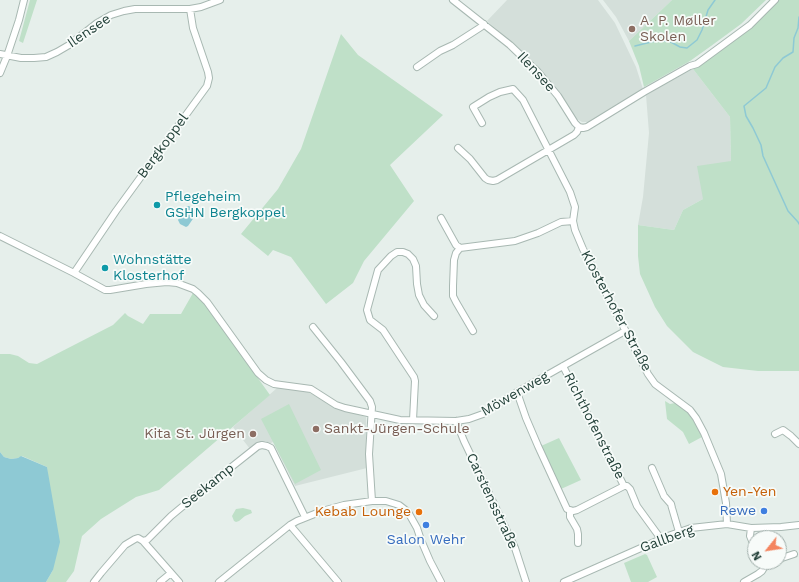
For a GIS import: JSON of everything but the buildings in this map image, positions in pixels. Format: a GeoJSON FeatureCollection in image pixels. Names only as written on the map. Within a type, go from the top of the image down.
{"type":"FeatureCollection","features":[{"type":"Feature","properties":{"kind":"street"},"geometry":{"type":"LineString","coordinates":[[0,73],[19,20],[24,0]]}},
{"type":"Feature","properties":{"kind":"street","name":"Ilensee"},"geometry":{"type":"LineString","coordinates":[[0,54],[34,58],[46,57],[69,45],[97,22],[111,15],[135,9],[190,9],[201,7],[220,0]]}},
{"type":"Feature","properties":{"kind":"street","name":"Ilensee"},"geometry":{"type":"LineString","coordinates":[[452,0],[510,45],[541,75],[558,96],[579,127]]}},
{"type":"Feature","properties":{"kind":"street"},"geometry":{"type":"LineString","coordinates":[[458,148],[470,159],[485,178],[493,181],[497,180],[576,134],[579,127],[587,127],[690,66],[742,27],[770,0]]}},
{"type":"Feature","properties":{"kind":"street"},"geometry":{"type":"LineString","coordinates":[[690,66],[697,64],[743,31],[775,0]]}},
{"type":"Feature","properties":{"kind":"street","name":"Bergkoppel"},"geometry":{"type":"LineString","coordinates":[[74,273],[116,211],[207,86],[209,78],[208,72],[193,28],[190,9]]}},
{"type":"Feature","properties":{"kind":"street"},"geometry":{"type":"LineString","coordinates":[[417,67],[440,51],[482,27],[484,24]]}},
{"type":"Feature","properties":{"kind":"street","name":"Klosterhofer Straße"},"geometry":{"type":"LineString","coordinates":[[482,123],[473,106],[500,92],[514,89],[523,100],[570,192],[574,207],[573,221],[575,230],[583,249],[648,374],[655,384],[690,410],[704,433],[721,474],[726,503],[727,524]]}},
{"type":"Feature","properties":{"kind":"street"},"geometry":{"type":"LineString","coordinates":[[441,218],[460,248]]}},
{"type":"Feature","properties":{"kind":"street"},"geometry":{"type":"LineString","coordinates":[[473,331],[453,296],[454,260],[456,253],[460,248],[515,241],[538,233],[561,222],[573,221]]}},
{"type":"Feature","properties":{"kind":"street","name":"Möwenweg"},"geometry":{"type":"LineString","coordinates":[[0,236],[105,290],[167,282],[177,283],[193,289],[207,302],[258,373],[266,380],[274,384],[311,389],[345,408],[400,420],[469,420],[483,414],[517,392],[625,331]]}},
{"type":"Feature","properties":{"kind":"street"},"geometry":{"type":"LineString","coordinates":[[413,420],[414,377],[383,330],[370,320],[367,310],[378,270],[391,256],[397,252],[408,254],[413,259],[416,266],[419,295],[434,316]]}},
{"type":"Feature","properties":{"kind":"street"},"geometry":{"type":"LineString","coordinates":[[313,327],[342,362],[370,400],[372,407],[369,454],[372,501]]}},
{"type":"Feature","properties":{"kind":"street","name":"Richthofenstraße"},"geometry":{"type":"LineString","coordinates":[[563,366],[624,486],[627,486],[630,489],[637,506],[661,539]]}},
{"type":"Feature","properties":{"kind":"street"},"geometry":{"type":"LineString","coordinates":[[517,392],[538,446],[567,508],[573,511],[577,510],[624,486]]}},
{"type":"Feature","properties":{"kind":"street","name":"Carstensstraße"},"geometry":{"type":"LineString","coordinates":[[456,421],[515,548],[526,582]]}},
{"type":"Feature","properties":{"kind":"street"},"geometry":{"type":"LineString","coordinates":[[775,434],[783,430],[799,444]]}},
{"type":"Feature","properties":{"kind":"street","name":"Seekamp"},"geometry":{"type":"LineString","coordinates":[[94,582],[126,545],[138,538],[143,541],[147,540],[200,492],[258,446],[262,445],[271,448],[305,517]]}},
{"type":"Feature","properties":{"kind":"street"},"geometry":{"type":"LineString","coordinates":[[652,468],[664,496],[671,504],[679,532]]}},
{"type":"Feature","properties":{"kind":"street"},"geometry":{"type":"LineString","coordinates":[[219,582],[290,525],[305,517],[344,505],[372,501],[386,501],[399,505],[408,512],[441,582]]}},
{"type":"Feature","properties":{"kind":"street"},"geometry":{"type":"LineString","coordinates":[[570,510],[570,517],[577,529],[578,543]]}},
{"type":"Feature","properties":{"kind":"street","name":"Gallberg"},"geometry":{"type":"LineString","coordinates":[[564,582],[661,539],[691,528],[727,524],[751,528],[799,525]]}},
{"type":"Feature","properties":{"kind":"street"},"geometry":{"type":"LineString","coordinates":[[290,525],[338,582]]}},
{"type":"Feature","properties":{"kind":"street"},"geometry":{"type":"LineString","coordinates":[[143,541],[179,582]]}},
{"type":"Feature","properties":{"kind":"street"},"geometry":{"type":"LineString","coordinates":[[787,555],[794,554]]}},
{"type":"Feature","properties":{"kind":"street"},"geometry":{"type":"LineString","coordinates":[[744,582],[762,570]]}},
{"type":"Feature","properties":{"kind":"street"},"geometry":{"type":"LineString","coordinates":[[160,582],[171,573]]}},
{"type":"Feature","properties":{"kind":"shaded area"},"geometry":{"type":"Polygon","coordinates":[[[507,0],[598,0],[615,23],[636,67],[643,89],[632,98],[589,122],[582,122],[577,119],[536,64],[487,21],[507,0]]]}},
{"type":"Feature","properties":{"kind":"shaded area","name":"A. P. Møller Skolen"},"geometry":{"type":"Polygon","coordinates":[[[603,0],[672,0],[629,41],[616,17],[603,0]]]}},
{"type":"Feature","properties":{"kind":"shaded area"},"geometry":{"type":"Polygon","coordinates":[[[693,69],[730,117],[731,161],[703,199],[683,210],[674,230],[638,225],[643,197],[649,133],[646,95],[693,69]]]}},
{"type":"Feature","properties":{"kind":"shaded area","name":"Sankt-Jürgen-Schule"},"geometry":{"type":"Polygon","coordinates":[[[277,388],[306,391],[335,407],[366,417],[367,468],[295,486],[273,442],[269,444],[266,441],[262,441],[250,449],[233,427],[277,388]]]}},
{"type":"Feature","properties":{"kind":"green space"},"geometry":{"type":"Polygon","coordinates":[[[30,0],[37,0],[23,43],[19,41],[30,0]]]}},
{"type":"Feature","properties":{"kind":"green space"},"geometry":{"type":"Polygon","coordinates":[[[672,0],[766,0],[741,24],[690,61],[644,87],[639,66],[629,41],[672,0]]]}},
{"type":"Feature","properties":{"kind":"green space"},"geometry":{"type":"Polygon","coordinates":[[[778,0],[799,0],[799,371],[758,371],[723,367],[693,352],[667,326],[655,307],[640,274],[638,256],[638,225],[674,230],[683,210],[703,199],[697,166],[731,161],[730,117],[693,69],[743,34],[760,20],[778,0]]]}},
{"type":"Feature","properties":{"kind":"green space"},"geometry":{"type":"Polygon","coordinates":[[[341,34],[358,55],[443,115],[390,165],[414,201],[364,261],[353,283],[326,304],[291,257],[273,250],[268,256],[241,234],[278,189],[301,149],[341,34]]]}},
{"type":"Feature","properties":{"kind":"green space"},"geometry":{"type":"Polygon","coordinates":[[[193,293],[205,304],[270,395],[159,490],[136,497],[101,519],[82,536],[74,571],[66,582],[46,582],[53,570],[47,467],[22,456],[11,459],[4,457],[0,452],[0,354],[18,356],[29,363],[37,364],[113,325],[125,313],[143,324],[150,314],[181,314],[193,293]]]}},
{"type":"Feature","properties":{"kind":"green space"},"geometry":{"type":"Polygon","coordinates":[[[665,401],[670,404],[675,403],[687,412],[695,423],[702,437],[689,444],[683,432],[667,419],[665,401]]]}},
{"type":"Feature","properties":{"kind":"green space"},"geometry":{"type":"Polygon","coordinates":[[[289,404],[321,470],[295,484],[261,419],[289,404]]]}},
{"type":"Feature","properties":{"kind":"green space"},"geometry":{"type":"Polygon","coordinates":[[[559,438],[581,480],[561,489],[541,446],[559,438]]]}},
{"type":"Feature","properties":{"kind":"green space"},"geometry":{"type":"Polygon","coordinates":[[[243,508],[251,510],[252,513],[239,521],[234,521],[232,516],[236,509],[243,508]]]}},
{"type":"Feature","properties":{"kind":"green space"},"geometry":{"type":"Polygon","coordinates":[[[645,554],[647,555],[657,577],[648,582],[631,582],[624,563],[645,554]]]}},
{"type":"Feature","properties":{"kind":"water"},"geometry":{"type":"Polygon","coordinates":[[[186,206],[196,210],[197,213],[186,227],[180,224],[178,220],[186,206]]]}},
{"type":"Feature","properties":{"kind":"water"},"geometry":{"type":"Polygon","coordinates":[[[0,452],[4,457],[11,459],[21,456],[47,467],[60,542],[53,570],[46,582],[0,582],[0,452]]]}},
{"type":"Feature","properties":{"kind":"waterway"},"geometry":{"type":"LineString","coordinates":[[635,46],[655,41],[669,41],[680,47],[687,48],[697,40],[702,30],[708,10],[715,0]]}},
{"type":"Feature","properties":{"kind":"waterway"},"geometry":{"type":"LineString","coordinates":[[799,17],[798,28],[794,38],[793,52],[783,58],[775,67],[766,88],[744,106],[746,116],[761,145],[763,156],[788,211],[799,224]]}},
{"type":"Feature","properties":{"kind":"place","name":"A. P. Møller Skolen"},"geometry":{"type":"Point","coordinates":[632,29]}},
{"type":"Feature","properties":{"kind":"place","name":"Pflegeheim GSHN Bergkoppel"},"geometry":{"type":"Point","coordinates":[157,205]}},
{"type":"Feature","properties":{"kind":"place","name":"Wohnstätte Klosterhof"},"geometry":{"type":"Point","coordinates":[105,268]}},
{"type":"Feature","properties":{"kind":"place","name":"Sankt-Jürgen-Schule"},"geometry":{"type":"Point","coordinates":[316,429]}},
{"type":"Feature","properties":{"kind":"place","name":"Kita St. Jürgen"},"geometry":{"type":"Point","coordinates":[253,434]}},
{"type":"Feature","properties":{"kind":"place","name":"Yen-Yen"},"geometry":{"type":"Point","coordinates":[715,492]}},
{"type":"Feature","properties":{"kind":"place","name":"Rewe"},"geometry":{"type":"Point","coordinates":[764,511]}},
{"type":"Feature","properties":{"kind":"place","name":"Kebab Lounge"},"geometry":{"type":"Point","coordinates":[419,512]}},
{"type":"Feature","properties":{"kind":"place","name":"Salon Wehr"},"geometry":{"type":"Point","coordinates":[426,525]}}]}
